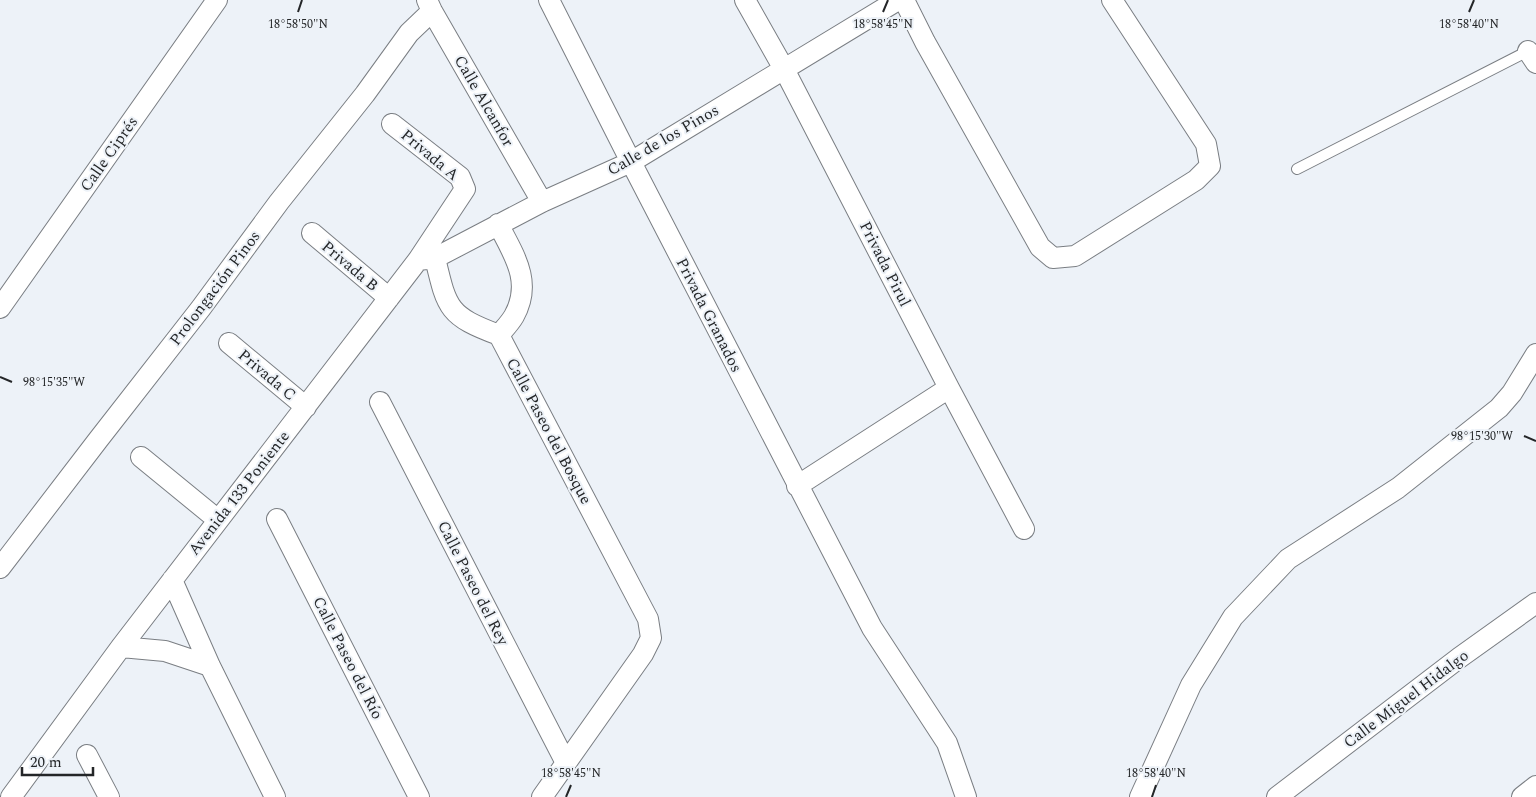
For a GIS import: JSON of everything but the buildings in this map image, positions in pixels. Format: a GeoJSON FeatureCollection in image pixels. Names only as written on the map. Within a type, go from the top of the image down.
{"type":"FeatureCollection","features":[{"type":"Feature","properties":{"kind":"street","name":"Calle Ciprés"},"geometry":{"type":"LineString","coordinates":[[0,308],[217,0]]}},
{"type":"Feature","properties":{"kind":"street","name":"Privada Granados"},"geometry":{"type":"LineString","coordinates":[[549,0],[872,628],[947,742],[966,797]]}},
{"type":"Feature","properties":{"kind":"street","name":"Privada Pirul"},"geometry":{"type":"LineString","coordinates":[[745,0],[784,69],[1024,529]]}},
{"type":"Feature","properties":{"kind":"street","name":"Calle de los Pinos"},"geometry":{"type":"LineString","coordinates":[[426,259],[542,202],[631,162],[898,0]]}},
{"type":"Feature","properties":{"kind":"street"},"geometry":{"type":"LineString","coordinates":[[904,0],[925,42],[1040,247],[1053,258],[1075,256],[1196,180],[1210,166],[1206,144],[1112,0]]}},
{"type":"Feature","properties":{"kind":"street","name":"Calle Alcanfor"},"geometry":{"type":"LineString","coordinates":[[430,6],[542,202]]}},
{"type":"Feature","properties":{"kind":"street","name":"Prolongación Pinos"},"geometry":{"type":"LineString","coordinates":[[0,568],[201,308],[279,202],[365,94],[430,6]]}},
{"type":"Feature","properties":{"kind":"street","name":"Privada A"},"geometry":{"type":"LineString","coordinates":[[392,124],[460,177],[465,189]]}},
{"type":"Feature","properties":{"kind":"street","name":"Avenida 133 Poniente"},"geometry":{"type":"LineString","coordinates":[[11,797],[120,647],[389,298],[426,259],[465,189]]}},
{"type":"Feature","properties":{"kind":"street"},"geometry":{"type":"LineString","coordinates":[[426,259],[449,305],[459,317],[499,335],[514,317],[522,295],[522,277],[517,262],[498,224]]}},
{"type":"Feature","properties":{"kind":"street","name":"Privada B"},"geometry":{"type":"LineString","coordinates":[[312,233],[389,298]]}},
{"type":"Feature","properties":{"kind":"street","name":"Calle Paseo del Bosque"},"geometry":{"type":"LineString","coordinates":[[499,335],[648,619],[650,638],[642,654],[566,763]]}},
{"type":"Feature","properties":{"kind":"street","name":"Privada C"},"geometry":{"type":"LineString","coordinates":[[229,343],[306,407]]}},
{"type":"Feature","properties":{"kind":"street"},"geometry":{"type":"LineString","coordinates":[[1140,797],[1191,685],[1233,617],[1288,558],[1398,488],[1499,408],[1512,392],[1536,354]]}},
{"type":"Feature","properties":{"kind":"street"},"geometry":{"type":"LineString","coordinates":[[798,486],[949,388]]}},
{"type":"Feature","properties":{"kind":"street","name":"Calle Paseo del Rey"},"geometry":{"type":"LineString","coordinates":[[380,402],[566,763]]}},
{"type":"Feature","properties":{"kind":"street"},"geometry":{"type":"LineString","coordinates":[[141,457],[218,520]]}},
{"type":"Feature","properties":{"kind":"street","name":"Calle Paseo del Río"},"geometry":{"type":"LineString","coordinates":[[277,519],[419,797]]}},
{"type":"Feature","properties":{"kind":"street"},"geometry":{"type":"LineString","coordinates":[[172,580],[210,666],[275,797]]}},
{"type":"Feature","properties":{"kind":"street","name":"Calle Miguel Hidalgo"},"geometry":{"type":"LineString","coordinates":[[1277,797],[1459,658],[1536,602]]}},
{"type":"Feature","properties":{"kind":"street"},"geometry":{"type":"LineString","coordinates":[[120,647],[165,651],[210,666]]}},
{"type":"Feature","properties":{"kind":"street"},"geometry":{"type":"LineString","coordinates":[[87,755],[109,797]]}},
{"type":"Feature","properties":{"kind":"street"},"geometry":{"type":"LineString","coordinates":[[542,797],[566,763]]}},
{"type":"Feature","properties":{"kind":"street"},"geometry":{"type":"LineString","coordinates":[[1522,797],[1536,786]]}},
{"type":"Feature","properties":{"kind":"lane"},"geometry":{"type":"LineString","coordinates":[[1296,169],[1533,54]]}}]}
